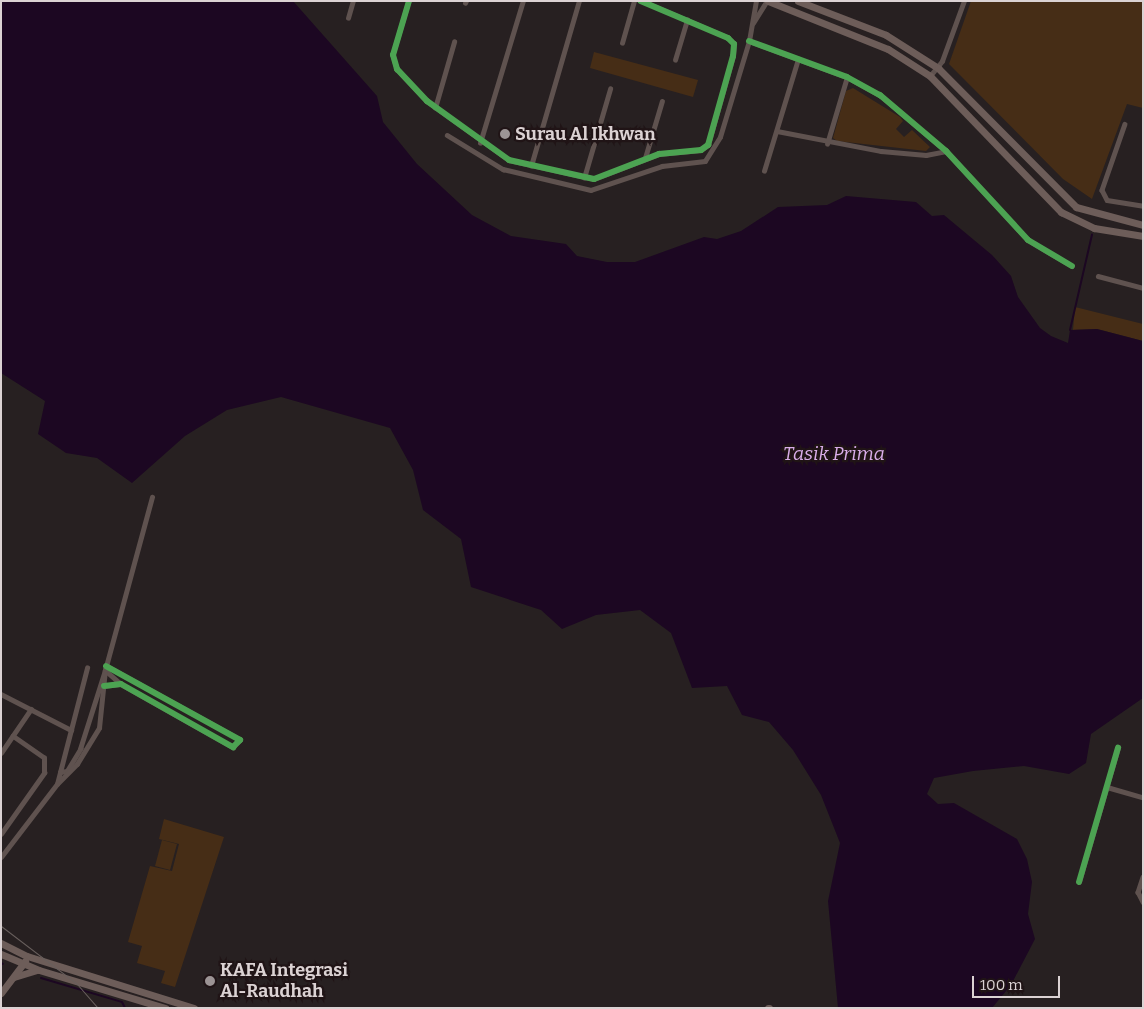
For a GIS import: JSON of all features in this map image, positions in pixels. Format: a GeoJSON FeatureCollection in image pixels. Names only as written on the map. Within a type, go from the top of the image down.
{"type":"FeatureCollection","features":[{"type":"Feature","properties":{"kind":"main road"},"geometry":{"type":"LineString","coordinates":[[767,1],[888,49],[930,76],[1061,212],[1094,228],[1143,236]]}},
{"type":"Feature","properties":{"kind":"main road"},"geometry":{"type":"LineString","coordinates":[[798,1],[886,35],[938,68],[1066,200],[1102,217],[1143,225]]}},
{"type":"Feature","properties":{"kind":"main road"},"geometry":{"type":"LineString","coordinates":[[1,943],[27,956],[194,1008]]}},
{"type":"Feature","properties":{"kind":"main road"},"geometry":{"type":"LineString","coordinates":[[3,955],[39,970],[165,1008]]}},
{"type":"Feature","properties":{"kind":"main road"},"geometry":{"type":"LineString","coordinates":[[3,955],[13,977]]}},
{"type":"Feature","properties":{"kind":"main road"},"geometry":{"type":"LineString","coordinates":[[1,993],[24,964],[27,956]]}},
{"type":"Feature","properties":{"kind":"main road"},"geometry":{"type":"LineString","coordinates":[[13,977],[39,970]]}},
{"type":"Feature","properties":{"kind":"street"},"geometry":{"type":"LineString","coordinates":[[348,18],[353,1]]}},
{"type":"Feature","properties":{"kind":"street"},"geometry":{"type":"LineString","coordinates":[[409,1],[393,55],[397,69],[435,108],[480,143],[531,166],[584,178],[608,175],[645,158],[708,145],[734,44],[687,20],[641,1]]}},
{"type":"Feature","properties":{"kind":"street"},"geometry":{"type":"LineString","coordinates":[[480,143],[522,1]]}},
{"type":"Feature","properties":{"kind":"street"},"geometry":{"type":"LineString","coordinates":[[531,166],[579,1]]}},
{"type":"Feature","properties":{"kind":"street"},"geometry":{"type":"LineString","coordinates":[[622,44],[634,1]]}},
{"type":"Feature","properties":{"kind":"street"},"geometry":{"type":"LineString","coordinates":[[447,135],[503,169],[591,190],[662,166],[697,163],[714,152],[750,41],[756,1]]}},
{"type":"Feature","properties":{"kind":"street"},"geometry":{"type":"LineString","coordinates":[[753,23],[767,1]]}},
{"type":"Feature","properties":{"kind":"street"},"geometry":{"type":"LineString","coordinates":[[930,76],[938,68],[964,1]]}},
{"type":"Feature","properties":{"kind":"street"},"geometry":{"type":"LineString","coordinates":[[675,60],[687,20]]}},
{"type":"Feature","properties":{"kind":"street"},"geometry":{"type":"LineString","coordinates":[[750,41],[847,77],[905,112],[946,151],[1028,240],[1072,266]]}},
{"type":"Feature","properties":{"kind":"street"},"geometry":{"type":"LineString","coordinates":[[435,108],[454,42]]}},
{"type":"Feature","properties":{"kind":"street"},"geometry":{"type":"LineString","coordinates":[[764,171],[798,59]]}},
{"type":"Feature","properties":{"kind":"street"},"geometry":{"type":"LineString","coordinates":[[827,144],[847,77]]}},
{"type":"Feature","properties":{"kind":"street"},"geometry":{"type":"LineString","coordinates":[[584,178],[610,89]]}},
{"type":"Feature","properties":{"kind":"street"},"geometry":{"type":"LineString","coordinates":[[645,158],[662,101]]}},
{"type":"Feature","properties":{"kind":"street"},"geometry":{"type":"LineString","coordinates":[[1125,124],[1102,190],[1107,200],[1143,206]]}},
{"type":"Feature","properties":{"kind":"street"},"geometry":{"type":"LineString","coordinates":[[777,131],[827,144],[926,155],[946,151]]}},
{"type":"Feature","properties":{"kind":"street"},"geometry":{"type":"LineString","coordinates":[[1098,276],[1143,288]]}},
{"type":"Feature","properties":{"kind":"street"},"geometry":{"type":"LineString","coordinates":[[60,772],[67,770],[80,749],[106,668],[152,497]]}},
{"type":"Feature","properties":{"kind":"street"},"geometry":{"type":"LineString","coordinates":[[57,784],[87,668]]}},
{"type":"Feature","properties":{"kind":"street"},"geometry":{"type":"LineString","coordinates":[[106,668],[240,740],[234,746],[121,684],[106,668]]}},
{"type":"Feature","properties":{"kind":"street"},"geometry":{"type":"LineString","coordinates":[[1,857],[57,784],[97,736],[106,668]]}},
{"type":"Feature","properties":{"kind":"street"},"geometry":{"type":"LineString","coordinates":[[104,686],[121,684]]}},
{"type":"Feature","properties":{"kind":"street"},"geometry":{"type":"LineString","coordinates":[[1,694],[71,730]]}},
{"type":"Feature","properties":{"kind":"street"},"geometry":{"type":"LineString","coordinates":[[1,753],[31,709]]}},
{"type":"Feature","properties":{"kind":"street"},"geometry":{"type":"LineString","coordinates":[[1,834],[44,773],[44,758],[13,736]]}},
{"type":"Feature","properties":{"kind":"street"},"geometry":{"type":"LineString","coordinates":[[1080,882],[1118,748]]}},
{"type":"Feature","properties":{"kind":"street"},"geometry":{"type":"LineString","coordinates":[[1107,787],[1143,798]]}},
{"type":"Feature","properties":{"kind":"street"},"geometry":{"type":"LineString","coordinates":[[1143,877],[1138,892],[1143,902]]}},
{"type":"Feature","properties":{"kind":"shaded area"},"geometry":{"type":"Polygon","coordinates":[[[971,1],[1143,1],[1143,108],[1127,104],[1092,199],[1063,179],[949,64],[971,1]]]}},
{"type":"Feature","properties":{"kind":"shaded area"},"geometry":{"type":"Polygon","coordinates":[[[594,52],[698,80],[693,97],[590,68],[594,52]]]}},
{"type":"Feature","properties":{"kind":"shaded area"},"geometry":{"type":"Polygon","coordinates":[[[853,88],[900,117],[903,121],[896,129],[904,137],[912,130],[930,147],[926,151],[837,141],[833,138],[846,91],[853,88]]]}},
{"type":"Feature","properties":{"kind":"shaded area"},"geometry":{"type":"Polygon","coordinates":[[[1075,307],[1143,324],[1143,341],[1097,329],[1073,330],[1075,307]]]}},
{"type":"Feature","properties":{"kind":"shaded area"},"geometry":{"type":"Polygon","coordinates":[[[164,819],[224,837],[175,987],[161,983],[165,971],[137,963],[142,946],[128,942],[150,866],[172,871],[179,844],[159,839],[164,819]]]}},
{"type":"Feature","properties":{"kind":"shaded area"},"geometry":{"type":"Polygon","coordinates":[[[162,840],[177,844],[170,870],[155,866],[162,840]]]}},
{"type":"Feature","properties":{"kind":"water","name":"Tasik Prima"},"geometry":{"type":"Polygon","coordinates":[[[1,1],[293,1],[377,96],[383,122],[417,164],[472,215],[511,236],[566,244],[577,256],[607,262],[635,262],[704,237],[717,239],[741,231],[778,207],[827,205],[846,196],[916,202],[932,216],[944,215],[992,255],[1011,276],[1018,297],[1040,328],[1051,336],[1068,343],[1070,330],[1097,329],[1143,341],[1143,698],[1091,734],[1086,763],[1069,774],[1024,766],[973,771],[934,778],[927,794],[938,804],[954,803],[1017,839],[1027,859],[1032,882],[1028,914],[1035,939],[1011,985],[992,1008],[838,1008],[828,901],[840,843],[821,795],[793,750],[769,722],[742,715],[727,686],[692,688],[671,633],[640,610],[596,615],[562,629],[541,610],[471,587],[461,539],[423,510],[413,470],[390,428],[281,397],[227,410],[185,436],[132,483],[97,458],[66,453],[38,434],[45,401],[1,373],[1,1]]]}},
{"type":"Feature","properties":{"kind":"waterway"},"geometry":{"type":"LineString","coordinates":[[1070,330],[1092,235]]}},
{"type":"Feature","properties":{"kind":"waterway"},"geometry":{"type":"LineString","coordinates":[[41,978],[122,1002],[125,1008]]}},
{"type":"Feature","properties":{"kind":"tram line"},"geometry":{"type":"LineString","coordinates":[[1,926],[77,984],[98,1008]]}},
{"type":"Feature","properties":{"kind":"cycle path"},"geometry":{"type":"LineString","coordinates":[[409,1],[393,55],[397,69],[427,101],[509,160],[594,179],[659,154],[701,150],[708,145],[733,56],[734,44],[728,38],[641,1]]}},
{"type":"Feature","properties":{"kind":"cycle path"},"geometry":{"type":"LineString","coordinates":[[749,41],[847,77],[880,95],[946,151],[1028,240],[1072,266]]}},
{"type":"Feature","properties":{"kind":"cycle path"},"geometry":{"type":"LineString","coordinates":[[104,686],[121,684],[233,747],[240,740],[106,666]]}},
{"type":"Feature","properties":{"kind":"cycle path"},"geometry":{"type":"LineString","coordinates":[[1079,882],[1118,748]]}},
{"type":"Feature","properties":{"kind":"place","name":"Surau Al Ikhwan"},"geometry":{"type":"Point","coordinates":[505,134]}},
{"type":"Feature","properties":{"kind":"place","name":"KAFA Integrasi Al-Raudhah"},"geometry":{"type":"Point","coordinates":[210,981]}}]}
